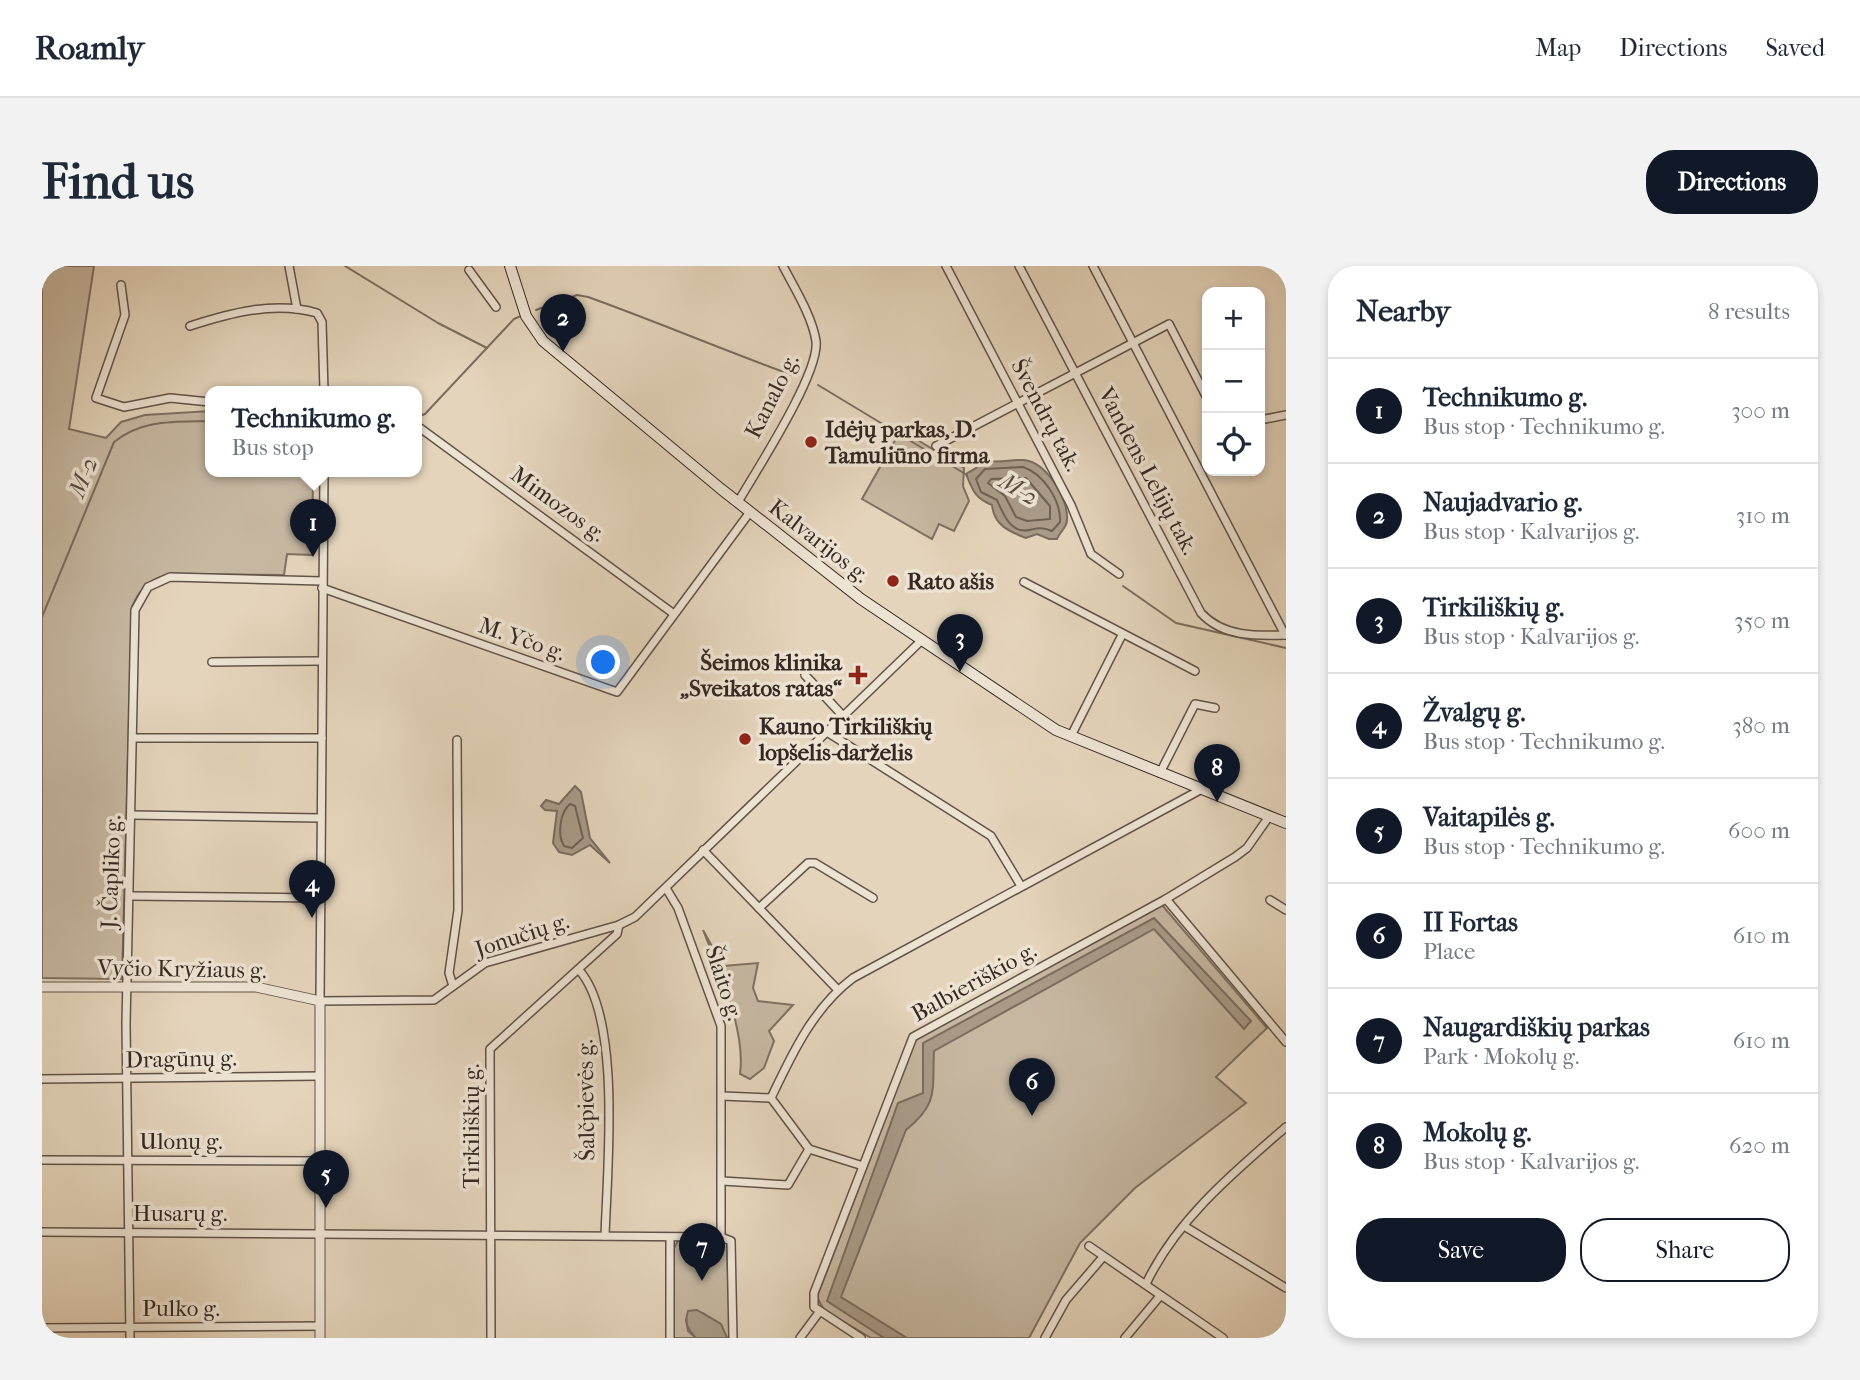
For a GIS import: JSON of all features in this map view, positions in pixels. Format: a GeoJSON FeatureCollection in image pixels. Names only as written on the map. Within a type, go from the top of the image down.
{"type":"FeatureCollection","features":[{"type":"Feature","properties":{"kind":"main road","name":"Kalvarijos g."},"geometry":{"type":"LineString","coordinates":[[510,266],[526,316],[543,341],[750,512],[862,599],[1070,736],[1285,823]]}},
{"type":"Feature","properties":{"kind":"street"},"geometry":{"type":"LineString","coordinates":[[289,266],[297,310]]}},
{"type":"Feature","properties":{"kind":"street","name":"Kanalo g."},"geometry":{"type":"LineString","coordinates":[[738,502],[792,407],[815,354],[816,339],[809,318],[783,266]]}},
{"type":"Feature","properties":{"kind":"street","name":"Švendrų tak."},"geometry":{"type":"LineString","coordinates":[[946,266],[1071,505],[1091,554],[1119,574]]}},
{"type":"Feature","properties":{"kind":"street","name":"Vandens Lelijų tak."},"geometry":{"type":"LineString","coordinates":[[1019,266],[1201,613],[1211,624],[1255,638],[1285,635]]}},
{"type":"Feature","properties":{"kind":"street"},"geometry":{"type":"LineString","coordinates":[[1093,266],[1285,635]]}},
{"type":"Feature","properties":{"kind":"street"},"geometry":{"type":"LineString","coordinates":[[469,270],[496,307]]}},
{"type":"Feature","properties":{"kind":"street"},"geometry":{"type":"LineString","coordinates":[[121,285],[125,315],[96,398],[124,407],[170,398],[205,402]]}},
{"type":"Feature","properties":{"kind":"street"},"geometry":{"type":"LineString","coordinates":[[190,326],[243,310],[297,310],[317,313],[322,322],[324,386]]}},
{"type":"Feature","properties":{"kind":"street"},"geometry":{"type":"LineString","coordinates":[[936,446],[1169,324],[1202,388]]}},
{"type":"Feature","properties":{"kind":"street"},"geometry":{"type":"LineString","coordinates":[[1265,419],[1286,415]]}},
{"type":"Feature","properties":{"kind":"street","name":"Mimozos g."},"geometry":{"type":"LineString","coordinates":[[422,429],[674,614]]}},
{"type":"Feature","properties":{"kind":"street"},"geometry":{"type":"LineString","coordinates":[[320,1338],[324,477]]}},
{"type":"Feature","properties":{"kind":"street","name":"M. Yčo g."},"geometry":{"type":"LineString","coordinates":[[322,585],[613,692],[621,690],[750,512]]}},
{"type":"Feature","properties":{"kind":"street","name":"J. Čapliko g."},"geometry":{"type":"LineString","coordinates":[[130,1338],[125,1078],[135,610],[148,587],[170,577],[322,585]]}},
{"type":"Feature","properties":{"kind":"street"},"geometry":{"type":"LineString","coordinates":[[1024,582],[1195,671]]}},
{"type":"Feature","properties":{"kind":"street"},"geometry":{"type":"LineString","coordinates":[[1070,736],[1122,635]]}},
{"type":"Feature","properties":{"kind":"street","name":"Tirkiliškių g."},"geometry":{"type":"LineString","coordinates":[[491,1338],[490,1049],[617,934],[619,925],[635,917],[666,888],[922,640]]}},
{"type":"Feature","properties":{"kind":"street"},"geometry":{"type":"LineString","coordinates":[[212,662],[322,661]]}},
{"type":"Feature","properties":{"kind":"street"},"geometry":{"type":"LineString","coordinates":[[804,675],[843,716]]}},
{"type":"Feature","properties":{"kind":"street"},"geometry":{"type":"LineString","coordinates":[[1160,773],[1195,704],[1215,708]]}},
{"type":"Feature","properties":{"kind":"street"},"geometry":{"type":"LineString","coordinates":[[827,732],[991,836],[1021,886]]}},
{"type":"Feature","properties":{"kind":"street"},"geometry":{"type":"LineString","coordinates":[[134,738],[322,738]]}},
{"type":"Feature","properties":{"kind":"street"},"geometry":{"type":"LineString","coordinates":[[453,986],[449,973],[458,910],[457,740]]}},
{"type":"Feature","properties":{"kind":"street"},"geometry":{"type":"LineString","coordinates":[[771,1098],[803,1034],[838,989],[1021,886],[1200,790]]}},
{"type":"Feature","properties":{"kind":"street"},"geometry":{"type":"LineString","coordinates":[[132,815],[321,818]]}},
{"type":"Feature","properties":{"kind":"street","name":"Balbieriškio g."},"geometry":{"type":"LineString","coordinates":[[820,1311],[813,1303],[814,1293],[913,1037],[1166,899],[1247,848],[1268,818]]}},
{"type":"Feature","properties":{"kind":"street"},"geometry":{"type":"LineString","coordinates":[[703,850],[838,989]]}},
{"type":"Feature","properties":{"kind":"street"},"geometry":{"type":"LineString","coordinates":[[759,908],[808,863],[815,863],[873,898]]}},
{"type":"Feature","properties":{"kind":"street","name":"Šlaito g."},"geometry":{"type":"LineString","coordinates":[[666,888],[678,908],[721,1026],[721,1237]]}},
{"type":"Feature","properties":{"kind":"street"},"geometry":{"type":"LineString","coordinates":[[130,896],[320,898]]}},
{"type":"Feature","properties":{"kind":"street"},"geometry":{"type":"LineString","coordinates":[[1166,899],[1286,1042]]}},
{"type":"Feature","properties":{"kind":"street"},"geometry":{"type":"LineString","coordinates":[[1270,900],[1286,910]]}},
{"type":"Feature","properties":{"kind":"street","name":"Jonučių g."},"geometry":{"type":"LineString","coordinates":[[320,1001],[427,1002],[439,998],[485,963],[619,925]]}},
{"type":"Feature","properties":{"kind":"street","name":"Šalčpievės g."},"geometry":{"type":"LineString","coordinates":[[579,970],[602,1020],[607,1052],[605,1236]]}},
{"type":"Feature","properties":{"kind":"street","name":"Vyčio Kryžiaus g."},"geometry":{"type":"LineString","coordinates":[[42,987],[256,987],[320,1001]]}},
{"type":"Feature","properties":{"kind":"street","name":"Dragūnų g."},"geometry":{"type":"LineString","coordinates":[[42,1079],[320,1076]]}},
{"type":"Feature","properties":{"kind":"street"},"geometry":{"type":"LineString","coordinates":[[722,1096],[771,1098]]}},
{"type":"Feature","properties":{"kind":"street"},"geometry":{"type":"LineString","coordinates":[[771,1098],[810,1149],[863,1166]]}},
{"type":"Feature","properties":{"kind":"street"},"geometry":{"type":"LineString","coordinates":[[1146,1284],[1184,1226],[1235,1170],[1286,1127]]}},
{"type":"Feature","properties":{"kind":"street"},"geometry":{"type":"LineString","coordinates":[[722,1181],[788,1185],[810,1149]]}},
{"type":"Feature","properties":{"kind":"street","name":"Ulonų g."},"geometry":{"type":"LineString","coordinates":[[42,1160],[319,1161]]}},
{"type":"Feature","properties":{"kind":"street"},"geometry":{"type":"LineString","coordinates":[[1184,1226],[1286,1288]]}},
{"type":"Feature","properties":{"kind":"street","name":"Husarų g."},"geometry":{"type":"LineString","coordinates":[[42,1232],[491,1233],[721,1237]]}},
{"type":"Feature","properties":{"kind":"street"},"geometry":{"type":"LineString","coordinates":[[721,1237],[731,1241],[733,1338]]}},
{"type":"Feature","properties":{"kind":"street"},"geometry":{"type":"LineString","coordinates":[[670,1238],[670,1338]]}},
{"type":"Feature","properties":{"kind":"street"},"geometry":{"type":"LineString","coordinates":[[1089,1246],[1223,1338]]}},
{"type":"Feature","properties":{"kind":"street"},"geometry":{"type":"LineString","coordinates":[[1045,1338],[1066,1300],[1103,1257]]}},
{"type":"Feature","properties":{"kind":"street"},"geometry":{"type":"LineString","coordinates":[[1125,1338],[1160,1296]]}},
{"type":"Feature","properties":{"kind":"street"},"geometry":{"type":"LineString","coordinates":[[800,1338],[820,1311],[861,1338]]}},
{"type":"Feature","properties":{"kind":"street","name":"Pulko g."},"geometry":{"type":"LineString","coordinates":[[42,1328],[320,1326]]}},
{"type":"Feature","properties":{"kind":"street"},"geometry":{"type":"LineString","coordinates":[[229,1328],[230,1338]]}},
{"type":"Feature","properties":{"kind":"shaded area"},"geometry":{"type":"Polygon","coordinates":[[[42,266],[94,266],[69,429],[106,438],[121,422],[145,415],[205,411],[205,477],[313,477],[312,555],[287,554],[284,575],[171,574],[158,578],[139,594],[132,607],[122,979],[42,978],[42,266]]]}},
{"type":"Feature","properties":{"kind":"shaded area"},"geometry":{"type":"Polygon","coordinates":[[[901,430],[964,468],[963,486],[969,501],[954,531],[939,524],[932,539],[862,499],[901,430]]]}},
{"type":"Feature","properties":{"kind":"shaded area"},"geometry":{"type":"Polygon","coordinates":[[[1162,905],[1267,1028],[1216,1077],[1246,1103],[1135,1188],[1080,1243],[1029,1338],[871,1338],[824,1310],[817,1297],[916,1039],[1162,905]]]}},
{"type":"Feature","properties":{"kind":"shaded area"},"geometry":{"type":"Polygon","coordinates":[[[703,930],[723,966],[758,963],[753,988],[758,1001],[793,1005],[769,1031],[774,1041],[764,1068],[750,1079],[740,1074],[741,1057],[735,1020],[703,930]]]}},
{"type":"Feature","properties":{"kind":"shaded area"},"geometry":{"type":"Polygon","coordinates":[[[679,1239],[722,1239],[727,1243],[730,1338],[727,1338],[720,1324],[703,1313],[686,1319],[688,1331],[696,1338],[674,1338],[674,1248],[679,1239]]]}},
{"type":"Feature","properties":{"kind":"water"},"geometry":{"type":"Polygon","coordinates":[[[981,458],[997,461],[1024,460],[1032,462],[1048,474],[1060,492],[1067,511],[1066,525],[1057,539],[1037,534],[1026,538],[1008,530],[999,522],[992,505],[975,493],[966,474],[976,468],[981,458]]]}},
{"type":"Feature","properties":{"kind":"water"},"geometry":{"type":"Polygon","coordinates":[[[575,786],[581,792],[590,838],[610,863],[590,845],[572,855],[559,852],[553,843],[557,811],[545,810],[541,806],[546,800],[559,804],[575,786]]]}},
{"type":"Feature","properties":{"kind":"water"},"geometry":{"type":"Polygon","coordinates":[[[1154,918],[1251,1021],[1244,1029],[1154,929],[934,1051],[933,1086],[929,1104],[906,1130],[841,1297],[907,1338],[884,1338],[827,1301],[898,1103],[923,1093],[923,1043],[1154,918]]]}},
{"type":"Feature","properties":{"kind":"water"},"geometry":{"type":"Polygon","coordinates":[[[697,1310],[721,1324],[727,1338],[696,1338],[686,1319],[688,1311],[697,1310]]]}},
{"type":"Feature","properties":{"kind":"waterway"},"geometry":{"type":"LineString","coordinates":[[345,266],[438,323],[487,348]]}},
{"type":"Feature","properties":{"kind":"waterway","name":"M-2"},"geometry":{"type":"LineString","coordinates":[[536,310],[577,295],[588,297],[795,376]]}},
{"type":"Feature","properties":{"kind":"waterway","name":"M-2"},"geometry":{"type":"LineString","coordinates":[[422,415],[514,319],[521,316]]}},
{"type":"Feature","properties":{"kind":"waterway","name":"M-2"},"geometry":{"type":"LineString","coordinates":[[818,385],[967,475]]}},
{"type":"Feature","properties":{"kind":"waterway","name":"M-2"},"geometry":{"type":"LineString","coordinates":[[42,617],[114,442],[136,429],[159,423],[205,421]]}},
{"type":"Feature","properties":{"kind":"waterway"},"geometry":{"type":"LineString","coordinates":[[1123,586],[1176,623],[1286,648]]}},
{"type":"Feature","properties":{"kind":"place","name":"Naujadvario g."},"geometry":{"type":"Point","coordinates":[563,352]}},
{"type":"Feature","properties":{"kind":"place","name":"Idėjų parkas, D. Tamuliūno firma"},"geometry":{"type":"Point","coordinates":[811,442]}},
{"type":"Feature","properties":{"kind":"place","name":"Technikumo g."},"geometry":{"type":"Point","coordinates":[313,557]}},
{"type":"Feature","properties":{"kind":"place","name":"Rato ašis"},"geometry":{"type":"Point","coordinates":[893,581]}},
{"type":"Feature","properties":{"kind":"place","name":"Tirkiliškių g."},"geometry":{"type":"Point","coordinates":[960,672]}},
{"type":"Feature","properties":{"kind":"place","name":"Šeimos klinika „Sveikatos ratas“"},"geometry":{"type":"Point","coordinates":[858,675]}},
{"type":"Feature","properties":{"kind":"place","name":"Kauno Tirkiliškių lopšelis-darželis"},"geometry":{"type":"Point","coordinates":[745,739]}},
{"type":"Feature","properties":{"kind":"place","name":"Mokolų g."},"geometry":{"type":"Point","coordinates":[1217,802]}},
{"type":"Feature","properties":{"kind":"place","name":"Žvalgų g."},"geometry":{"type":"Point","coordinates":[312,918]}},
{"type":"Feature","properties":{"kind":"place","name":"II Fortas"},"geometry":{"type":"Point","coordinates":[1032,1116]}},
{"type":"Feature","properties":{"kind":"place","name":"Vaitapilės g."},"geometry":{"type":"Point","coordinates":[326,1208]}},
{"type":"Feature","properties":{"kind":"place","name":"Naugardiškių parkas"},"geometry":{"type":"Point","coordinates":[702,1281]}}]}
